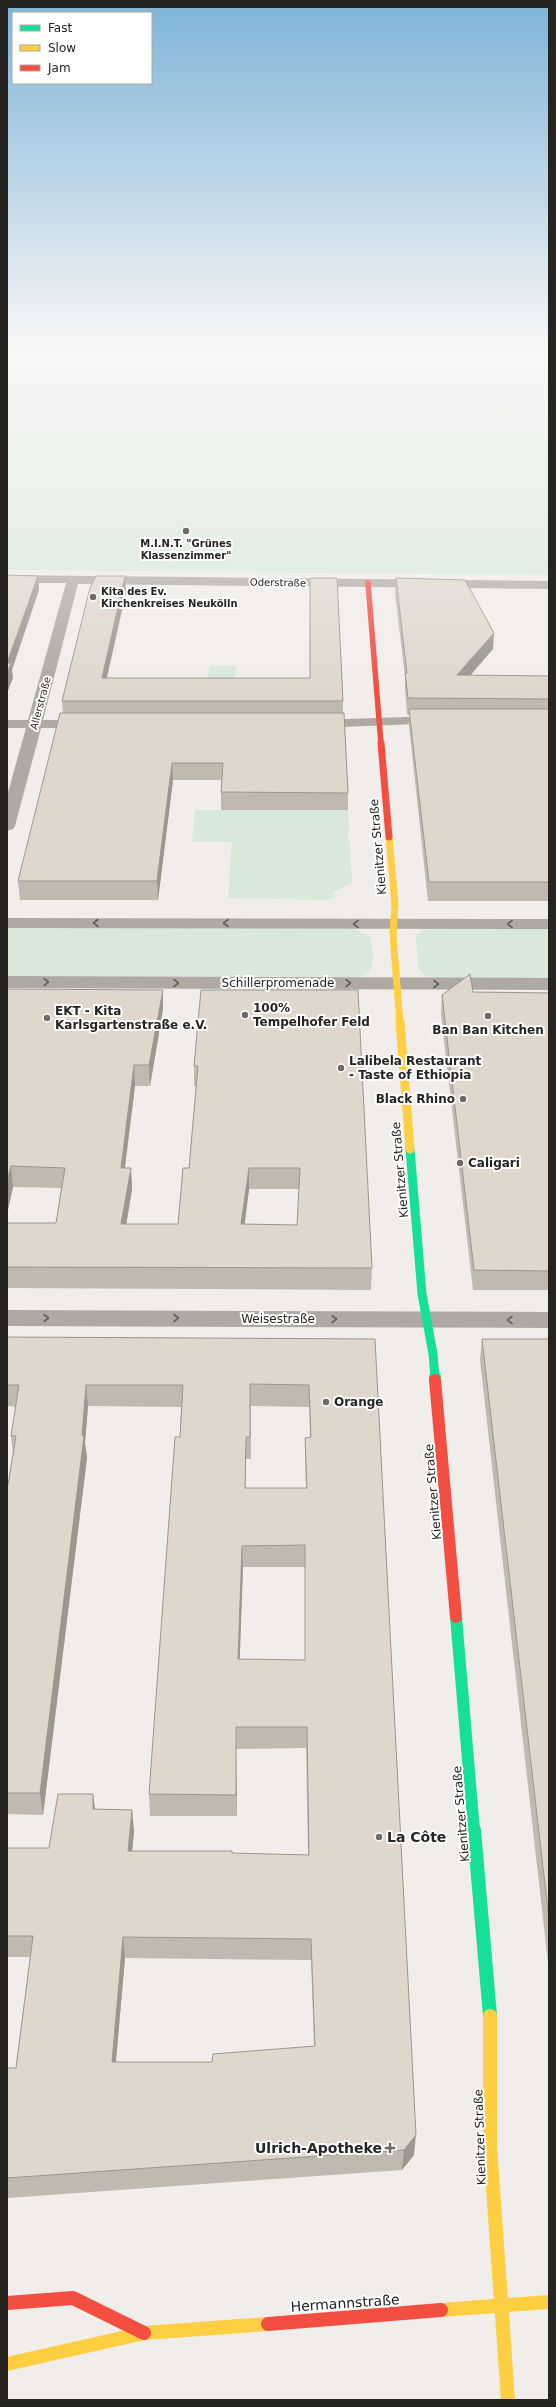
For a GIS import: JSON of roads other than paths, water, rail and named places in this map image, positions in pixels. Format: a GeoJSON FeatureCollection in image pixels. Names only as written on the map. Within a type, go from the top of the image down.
{"type":"FeatureCollection","features":[{"type":"Feature","properties":{"kind":"street","name":"Oderstraße"},"geometry":{"type":"LineString","coordinates":[[7,579],[549,585]]}},
{"type":"Feature","properties":{"kind":"street","name":"Allerstraße"},"geometry":{"type":"LineString","coordinates":[[7,826],[73,580]]}},
{"type":"Feature","properties":{"kind":"street","name":"Kienitzer Straße"},"geometry":{"type":"LineString","coordinates":[[368,583],[395,904],[393,935],[422,1290],[433,1354],[490,2017],[490,2146],[508,2400]]}},
{"type":"Feature","properties":{"kind":"street"},"geometry":{"type":"LineString","coordinates":[[301,724],[449,720]]}},
{"type":"Feature","properties":{"kind":"street"},"geometry":{"type":"LineString","coordinates":[[7,724],[97,724]]}},
{"type":"Feature","properties":{"kind":"street"},"geometry":{"type":"LineString","coordinates":[[7,923],[549,924]]}},
{"type":"Feature","properties":{"kind":"street","name":"Schillerpromenade"},"geometry":{"type":"LineString","coordinates":[[7,982],[549,984]]}},
{"type":"Feature","properties":{"kind":"street","name":"Weisestraße"},"geometry":{"type":"LineString","coordinates":[[7,1318],[549,1320]]}},
{"type":"Feature","properties":{"kind":"street"},"geometry":{"type":"LineString","coordinates":[[7,2303],[73,2298],[144,2333]]}},
{"type":"Feature","properties":{"kind":"street","name":"Hermannstraße"},"geometry":{"type":"LineString","coordinates":[[7,2364],[144,2333],[549,2302]]}},
{"type":"Feature","properties":{"kind":"place","name":"M.I.N.T. \"Grünes Klassenzimmer\""},"geometry":{"type":"Point","coordinates":[186,531]}},
{"type":"Feature","properties":{"kind":"place","name":"Kita des Ev. Kirchenkreises Neukölln"},"geometry":{"type":"Point","coordinates":[93,597]}},
{"type":"Feature","properties":{"kind":"place","name":"100% Tempelhofer Feld"},"geometry":{"type":"Point","coordinates":[245,1015]}},
{"type":"Feature","properties":{"kind":"place","name":"Ban Ban Kitchen"},"geometry":{"type":"Point","coordinates":[488,1016]}},
{"type":"Feature","properties":{"kind":"place","name":"EKT - Kita Karlsgartenstraße e.V."},"geometry":{"type":"Point","coordinates":[47,1018]}},
{"type":"Feature","properties":{"kind":"place","name":"Lalibela Restaurant - Taste of Ethiopia"},"geometry":{"type":"Point","coordinates":[341,1068]}},
{"type":"Feature","properties":{"kind":"place","name":"Black Rhino"},"geometry":{"type":"Point","coordinates":[463,1099]}},
{"type":"Feature","properties":{"kind":"place","name":"Caligari"},"geometry":{"type":"Point","coordinates":[460,1163]}},
{"type":"Feature","properties":{"kind":"place","name":"Orange"},"geometry":{"type":"Point","coordinates":[326,1402]}},
{"type":"Feature","properties":{"kind":"place","name":"La Côte"},"geometry":{"type":"Point","coordinates":[379,1837]}},
{"type":"Feature","properties":{"kind":"place","name":"Ulrich-Apotheke"},"geometry":{"type":"Point","coordinates":[390,2148]}}]}
